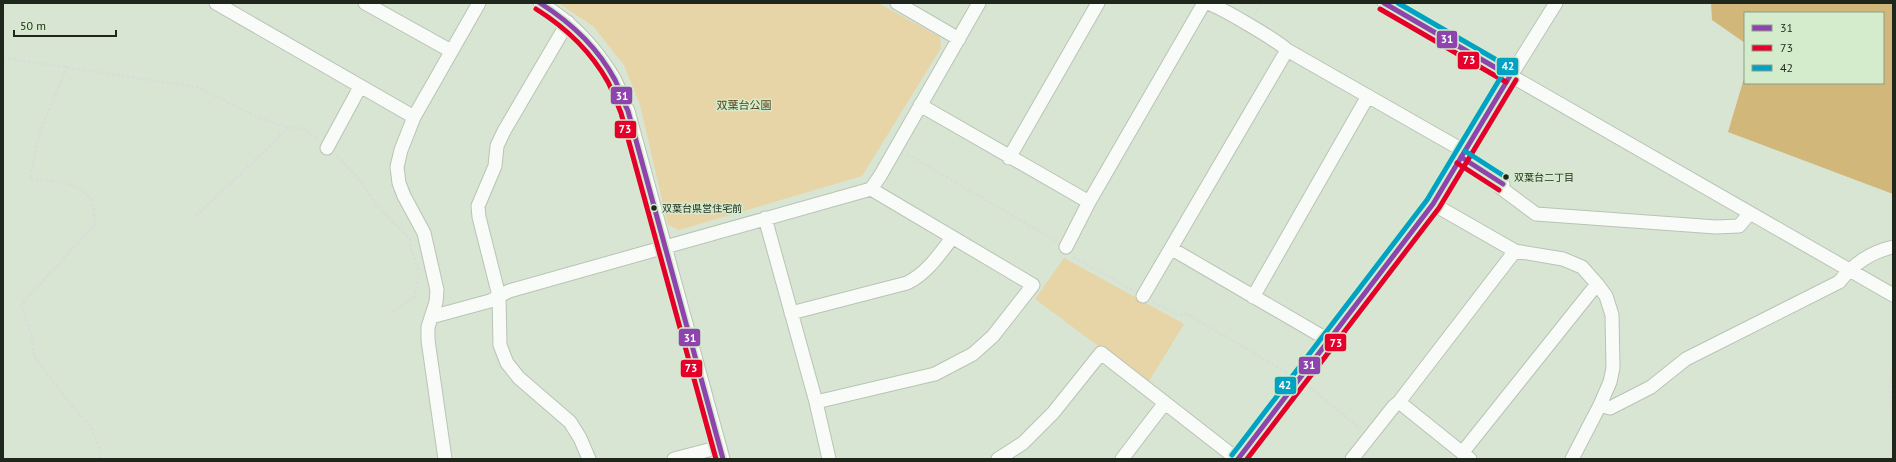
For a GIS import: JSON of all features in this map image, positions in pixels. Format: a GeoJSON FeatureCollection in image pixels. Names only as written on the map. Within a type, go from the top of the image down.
{"type":"FeatureCollection","features":[{"type":"Feature","properties":{"kind":"street"},"geometry":{"type":"LineString","coordinates":[[216,3],[414,117]]}},
{"type":"Feature","properties":{"kind":"street"},"geometry":{"type":"LineString","coordinates":[[365,3],[452,51]]}},
{"type":"Feature","properties":{"kind":"street"},"geometry":{"type":"LineString","coordinates":[[446,459],[428,340],[428,327],[437,290],[424,233],[404,196],[399,183],[397,167],[400,150],[414,117],[479,3]]}},
{"type":"Feature","properties":{"kind":"street"},"geometry":{"type":"LineString","coordinates":[[540,3],[568,22],[589,44],[611,72],[628,111],[721,453],[674,459]]}},
{"type":"Feature","properties":{"kind":"street"},"geometry":{"type":"LineString","coordinates":[[897,3],[959,38]]}},
{"type":"Feature","properties":{"kind":"street"},"geometry":{"type":"LineString","coordinates":[[431,317],[490,301],[509,291],[871,189],[880,176],[979,3]]}},
{"type":"Feature","properties":{"kind":"street"},"geometry":{"type":"LineString","coordinates":[[1010,158],[1098,3]]}},
{"type":"Feature","properties":{"kind":"street"},"geometry":{"type":"LineString","coordinates":[[1066,247],[1089,202],[1205,3],[1275,41],[1287,50],[1368,96],[1462,154],[1503,184],[1501,188],[1536,214],[1716,227],[1739,226],[1750,213]]}},
{"type":"Feature","properties":{"kind":"street"},"geometry":{"type":"LineString","coordinates":[[1384,3],[1893,295]]}},
{"type":"Feature","properties":{"kind":"street"},"geometry":{"type":"LineString","coordinates":[[998,459],[1024,443],[1053,413],[1101,353],[1164,404],[1237,459],[1396,256],[1433,204],[1462,154],[1556,3]]}},
{"type":"Feature","properties":{"kind":"street"},"geometry":{"type":"LineString","coordinates":[[568,22],[504,131],[497,146],[495,166],[478,206],[479,217],[499,296],[500,345],[506,364],[519,378],[570,422],[580,438],[589,459]]}},
{"type":"Feature","properties":{"kind":"street"},"geometry":{"type":"LineString","coordinates":[[1143,296],[1172,249],[1287,50]]}},
{"type":"Feature","properties":{"kind":"street"},"geometry":{"type":"LineString","coordinates":[[327,148],[360,87]]}},
{"type":"Feature","properties":{"kind":"street"},"geometry":{"type":"LineString","coordinates":[[1253,297],[1368,96]]}},
{"type":"Feature","properties":{"kind":"street"},"geometry":{"type":"LineString","coordinates":[[920,105],[1089,202]]}},
{"type":"Feature","properties":{"kind":"street"},"geometry":{"type":"LineString","coordinates":[[816,402],[935,374],[973,354],[993,336],[1010,317],[1033,285],[871,189]]}},
{"type":"Feature","properties":{"kind":"street"},"geometry":{"type":"LineString","coordinates":[[1433,204],[1515,251],[1563,259],[1582,267],[1606,296],[1612,315],[1613,368],[1610,382],[1600,405],[1572,459]]}},
{"type":"Feature","properties":{"kind":"street"},"geometry":{"type":"LineString","coordinates":[[766,218],[816,402],[826,458]]}},
{"type":"Feature","properties":{"kind":"street"},"geometry":{"type":"LineString","coordinates":[[791,313],[907,283],[918,278],[952,238]]}},
{"type":"Feature","properties":{"kind":"street"},"geometry":{"type":"LineString","coordinates":[[1600,405],[1610,408],[1651,387],[1686,358],[1839,282],[1849,270],[1863,258],[1882,249],[1893,247]]}},
{"type":"Feature","properties":{"kind":"street"},"geometry":{"type":"LineString","coordinates":[[1172,249],[1330,341]]}},
{"type":"Feature","properties":{"kind":"street"},"geometry":{"type":"LineString","coordinates":[[1352,459],[1389,412],[1399,402],[1515,251]]}},
{"type":"Feature","properties":{"kind":"street"},"geometry":{"type":"LineString","coordinates":[[1399,402],[1466,456],[1597,284]]}},
{"type":"Feature","properties":{"kind":"street"},"geometry":{"type":"LineString","coordinates":[[1122,459],[1164,404]]}},
{"type":"Feature","properties":{"kind":"path"},"geometry":{"type":"LineString","coordinates":[[3,58],[67,66],[197,87],[257,117],[287,126],[306,129],[327,148],[339,156],[358,178],[381,211],[410,239],[411,248],[419,275],[414,297],[392,312]]}},
{"type":"Feature","properties":{"kind":"path"},"geometry":{"type":"LineString","coordinates":[[67,66],[39,135],[30,178],[59,182],[83,190],[93,204],[95,224],[21,305],[31,334],[35,358],[73,407],[90,425],[100,449],[101,459]]}},
{"type":"Feature","properties":{"kind":"path"},"geometry":{"type":"LineString","coordinates":[[196,216],[273,142],[287,126]]}},
{"type":"Feature","properties":{"kind":"path"},"geometry":{"type":"LineString","coordinates":[[1893,366],[1890,387],[1893,438]]}},
{"type":"Feature","properties":{"kind":"green space","name":"双葉台公園"},"geometry":{"type":"Polygon","coordinates":[[[558,3],[878,3],[940,37],[941,48],[862,176],[679,230],[668,225],[640,105],[624,65],[593,26],[558,3]]]}},
{"type":"Feature","properties":{"kind":"green space"},"geometry":{"type":"Polygon","coordinates":[[[1064,258],[1184,324],[1148,383],[1035,299],[1064,258]]]}},
{"type":"Feature","properties":{"kind":"shaded area"},"geometry":{"type":"Polygon","coordinates":[[[1711,3],[1893,3],[1893,194],[1728,132],[1744,78],[1744,84],[1884,84],[1884,12],[1744,12],[1744,42],[1712,20],[1711,3]]]}},
{"type":"Feature","properties":{"kind":"transit line","name":"31"},"geometry":{"type":"LineString","coordinates":[[540,3],[572,27],[592,47],[615,80],[628,111],[723,459]]}},
{"type":"Feature","properties":{"kind":"transit line","name":"31"},"geometry":{"type":"LineString","coordinates":[[1384,3],[1510,76]]}},
{"type":"Feature","properties":{"kind":"transit line","name":"42"},"geometry":{"type":"LineString","coordinates":[[1398,3],[1514,70]]}},
{"type":"Feature","properties":{"kind":"transit line","name":"73"},"geometry":{"type":"LineString","coordinates":[[536,9],[567,32],[594,60],[608,82],[615,98],[621,113],[716,459]]}},
{"type":"Feature","properties":{"kind":"transit line","name":"73"},"geometry":{"type":"LineString","coordinates":[[1380,9],[1506,82]]}},
{"type":"Feature","properties":{"kind":"transit line","name":"42"},"geometry":{"type":"LineString","coordinates":[[1232,455],[1427,200],[1504,72]]}},
{"type":"Feature","properties":{"kind":"transit line","name":"31"},"geometry":{"type":"LineString","coordinates":[[1238,459],[1433,204],[1510,76]]}},
{"type":"Feature","properties":{"kind":"transit line","name":"73"},"geometry":{"type":"LineString","coordinates":[[1247,459],[1439,208],[1516,80]]}},
{"type":"Feature","properties":{"kind":"transit line","name":"42"},"geometry":{"type":"LineString","coordinates":[[1465,151],[1507,178]]}},
{"type":"Feature","properties":{"kind":"transit line","name":"31"},"geometry":{"type":"LineString","coordinates":[[1461,157],[1503,184]]}},
{"type":"Feature","properties":{"kind":"transit line","name":"73"},"geometry":{"type":"LineString","coordinates":[[1457,163],[1499,190]]}},
{"type":"Feature","properties":{"kind":"place","name":"双葉台二丁目"},"geometry":{"type":"Point","coordinates":[1506,177]}},
{"type":"Feature","properties":{"kind":"place","name":"双葉台県営住宅前"},"geometry":{"type":"Point","coordinates":[654,208]}}]}
